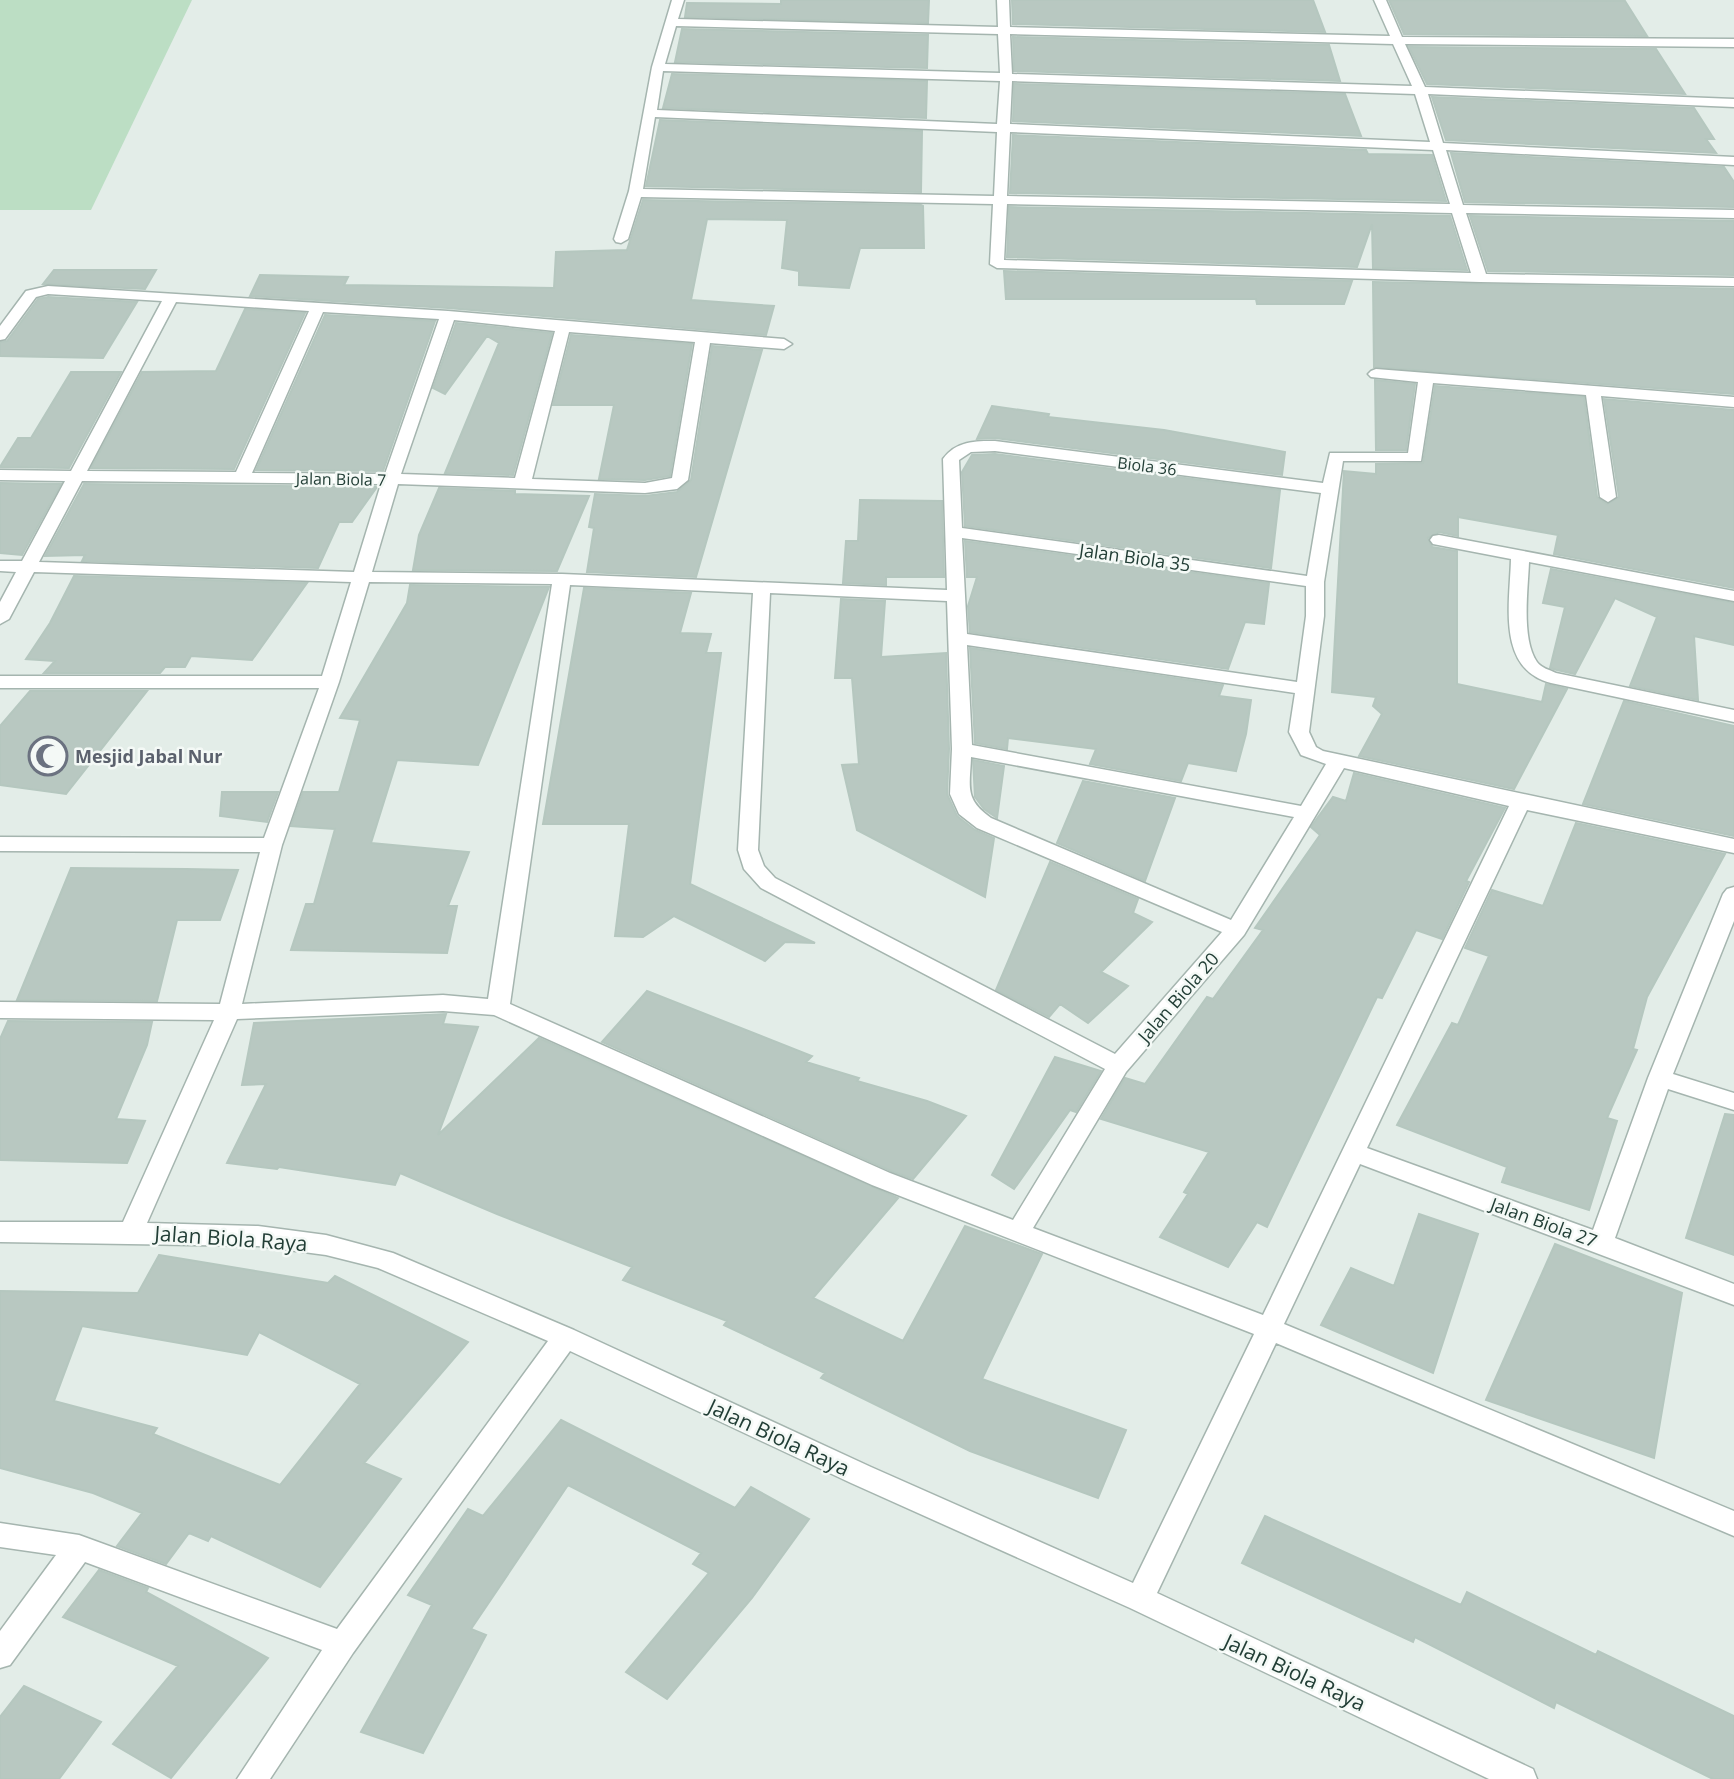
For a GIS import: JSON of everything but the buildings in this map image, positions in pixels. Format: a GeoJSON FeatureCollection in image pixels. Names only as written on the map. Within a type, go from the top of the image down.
{"type":"FeatureCollection","features":[{"type":"Feature","properties":{"kind":"street"},"geometry":{"type":"LineString","coordinates":[[621,239],[635,192],[658,67],[678,0]]}},
{"type":"Feature","properties":{"kind":"street"},"geometry":{"type":"LineString","coordinates":[[1003,0],[1006,76],[997,264],[1480,278],[1734,282]]}},
{"type":"Feature","properties":{"kind":"street"},"geometry":{"type":"LineString","coordinates":[[1380,0],[1420,90],[1480,278]]}},
{"type":"Feature","properties":{"kind":"street"},"geometry":{"type":"LineString","coordinates":[[671,22],[1398,40],[1734,43]]}},
{"type":"Feature","properties":{"kind":"street"},"geometry":{"type":"LineString","coordinates":[[658,67],[1006,76],[1734,103]]}},
{"type":"Feature","properties":{"kind":"street"},"geometry":{"type":"LineString","coordinates":[[648,113],[1734,161]]}},
{"type":"Feature","properties":{"kind":"street"},"geometry":{"type":"LineString","coordinates":[[635,192],[1734,214]]}},
{"type":"Feature","properties":{"kind":"street"},"geometry":{"type":"LineString","coordinates":[[0,336],[31,294],[48,290],[74,290],[448,315],[784,344]]}},
{"type":"Feature","properties":{"kind":"street"},"geometry":{"type":"LineString","coordinates":[[0,619],[172,296]]}},
{"type":"Feature","properties":{"kind":"street"},"geometry":{"type":"LineString","coordinates":[[242,477],[318,306]]}},
{"type":"Feature","properties":{"kind":"street"},"geometry":{"type":"LineString","coordinates":[[131,1232],[229,1012],[272,845],[330,682],[391,479],[448,315]]}},
{"type":"Feature","properties":{"kind":"street"},"geometry":{"type":"LineString","coordinates":[[522,484],[563,327]]}},
{"type":"Feature","properties":{"kind":"street","name":"Jalan Biola 7"},"geometry":{"type":"LineString","coordinates":[[0,475],[391,479],[645,488],[671,485],[680,480],[703,339]]}},
{"type":"Feature","properties":{"kind":"street"},"geometry":{"type":"LineString","coordinates":[[1376,374],[1734,402]]}},
{"type":"Feature","properties":{"kind":"street"},"geometry":{"type":"LineString","coordinates":[[1426,377],[1415,458],[1336,456],[1315,582],[1315,616],[1299,732],[1303,745],[1317,756],[1338,761],[1734,846]]}},
{"type":"Feature","properties":{"kind":"street"},"geometry":{"type":"LineString","coordinates":[[1593,392],[1608,497]]}},
{"type":"Feature","properties":{"kind":"street","name":"Biola 36"},"geometry":{"type":"LineString","coordinates":[[956,531],[951,459],[957,451],[965,448],[995,446],[1329,489]]}},
{"type":"Feature","properties":{"kind":"street"},"geometry":{"type":"LineString","coordinates":[[956,531],[961,801],[974,817],[1236,930]]}},
{"type":"Feature","properties":{"kind":"street","name":"Jalan Biola 35"},"geometry":{"type":"LineString","coordinates":[[956,531],[1315,582]]}},
{"type":"Feature","properties":{"kind":"street"},"geometry":{"type":"LineString","coordinates":[[1439,540],[1734,596]]}},
{"type":"Feature","properties":{"kind":"street"},"geometry":{"type":"LineString","coordinates":[[1520,555],[1522,647],[1528,662],[1536,671],[1551,677],[1734,716]]}},
{"type":"Feature","properties":{"kind":"street"},"geometry":{"type":"LineString","coordinates":[[0,566],[361,578],[562,579],[956,596]]}},
{"type":"Feature","properties":{"kind":"street"},"geometry":{"type":"LineString","coordinates":[[498,1008],[562,579]]}},
{"type":"Feature","properties":{"kind":"street"},"geometry":{"type":"LineString","coordinates":[[762,586],[748,850],[754,869],[768,883],[1118,1066]]}},
{"type":"Feature","properties":{"kind":"street"},"geometry":{"type":"LineString","coordinates":[[959,638],[1306,689]]}},
{"type":"Feature","properties":{"kind":"street"},"geometry":{"type":"LineString","coordinates":[[0,682],[330,682]]}},
{"type":"Feature","properties":{"kind":"street"},"geometry":{"type":"LineString","coordinates":[[962,749],[1304,813]]}},
{"type":"Feature","properties":{"kind":"street","name":"Jalan Biola 20"},"geometry":{"type":"LineString","coordinates":[[1018,1232],[1118,1066],[1236,930],[1304,813],[1338,761]]}},
{"type":"Feature","properties":{"kind":"street"},"geometry":{"type":"LineString","coordinates":[[1140,1599],[1521,802]]}},
{"type":"Feature","properties":{"kind":"street"},"geometry":{"type":"LineString","coordinates":[[0,844],[272,845]]}},
{"type":"Feature","properties":{"kind":"street"},"geometry":{"type":"LineString","coordinates":[[1601,1242],[1660,1078],[1734,894]]}},
{"type":"Feature","properties":{"kind":"street"},"geometry":{"type":"LineString","coordinates":[[0,1010],[229,1012],[443,1003],[498,1008],[869,1174],[1270,1329],[1734,1524]]}},
{"type":"Feature","properties":{"kind":"street"},"geometry":{"type":"LineString","coordinates":[[1660,1078],[1734,1102]]}},
{"type":"Feature","properties":{"kind":"street","name":"Jalan Biola 27"},"geometry":{"type":"LineString","coordinates":[[1352,1152],[1601,1242],[1734,1294]]}},
{"type":"Feature","properties":{"kind":"street","name":"Jalan Biola Raya"},"geometry":{"type":"LineString","coordinates":[[0,1233],[131,1232],[258,1236],[326,1245],[384,1260],[565,1337],[861,1475],[1140,1599],[1522,1779]]}},
{"type":"Feature","properties":{"kind":"street"},"geometry":{"type":"LineString","coordinates":[[252,1779],[343,1644],[565,1337]]}},
{"type":"Feature","properties":{"kind":"street"},"geometry":{"type":"LineString","coordinates":[[0,1535],[79,1548],[343,1644]]}},
{"type":"Feature","properties":{"kind":"street"},"geometry":{"type":"LineString","coordinates":[[0,1655],[79,1548]]}},
{"type":"Feature","properties":{"kind":"green space"},"geometry":{"type":"Polygon","coordinates":[[[0,0],[192,0],[91,210],[0,210],[0,0]]]}},
{"type":"Feature","properties":{"kind":"place","name":"Mesjid Jabal Nur"},"geometry":{"type":"Point","coordinates":[48,756]}}]}
